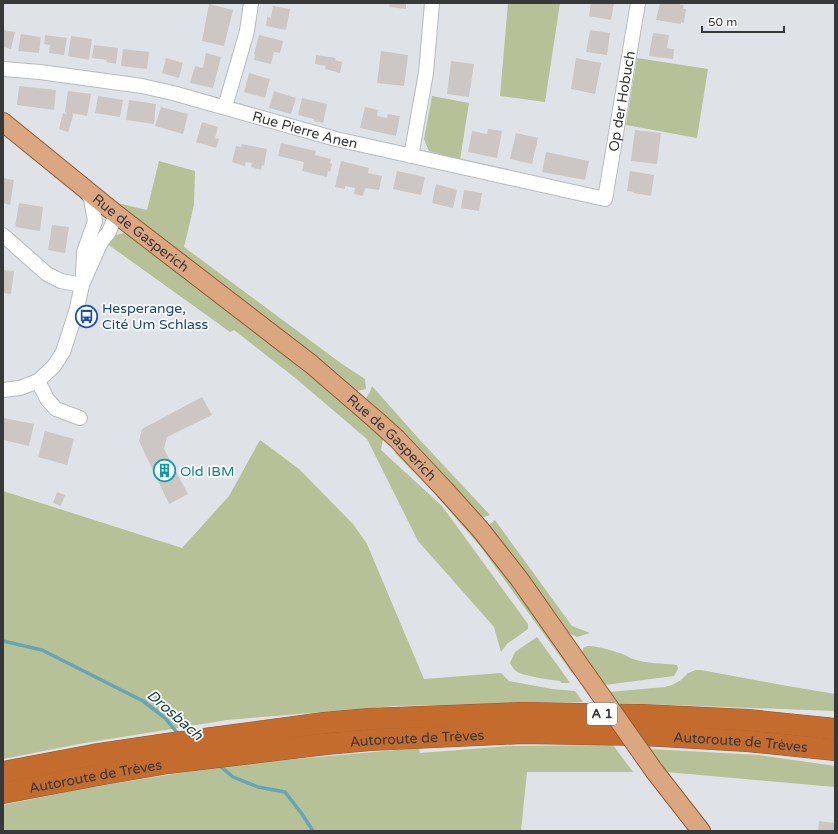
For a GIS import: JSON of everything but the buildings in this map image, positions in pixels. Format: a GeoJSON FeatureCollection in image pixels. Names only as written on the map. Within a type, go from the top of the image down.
{"type":"FeatureCollection","features":[{"type":"Feature","properties":{"kind":"highway","name":"Autoroute de Trèves"},"geometry":{"type":"LineString","coordinates":[[3,793],[168,763],[310,745],[370,730],[522,713],[642,715],[748,720],[835,730]]}},
{"type":"Feature","properties":{"kind":"highway","name":"Autoroute de Trèves"},"geometry":{"type":"LineString","coordinates":[[3,772],[93,755],[316,724],[370,730],[644,734],[747,741],[835,750]]}},
{"type":"Feature","properties":{"kind":"main road","name":"Rue de Gasperich"},"geometry":{"type":"LineString","coordinates":[[3,122],[138,232],[311,364],[397,439],[446,490],[480,529],[520,580],[655,772],[701,831]]}},
{"type":"Feature","properties":{"kind":"street"},"geometry":{"type":"LineString","coordinates":[[225,107],[247,31],[251,3]]}},
{"type":"Feature","properties":{"kind":"street"},"geometry":{"type":"LineString","coordinates":[[411,156],[426,73],[432,3]]}},
{"type":"Feature","properties":{"kind":"street","name":"Op der Hobuch"},"geometry":{"type":"LineString","coordinates":[[605,199],[638,3]]}},
{"type":"Feature","properties":{"kind":"street","name":"Rue Pierre Anen"},"geometry":{"type":"LineString","coordinates":[[3,69],[40,72],[142,86],[225,107],[336,139],[605,199]]}},
{"type":"Feature","properties":{"kind":"street"},"geometry":{"type":"LineString","coordinates":[[3,390],[20,388],[38,381],[54,366],[64,352],[76,312],[82,285],[84,252],[95,221],[91,199],[84,188]]}},
{"type":"Feature","properties":{"kind":"street"},"geometry":{"type":"LineString","coordinates":[[95,221],[116,214]]}},
{"type":"Feature","properties":{"kind":"street"},"geometry":{"type":"LineString","coordinates":[[82,285],[99,246],[109,232],[116,214]]}},
{"type":"Feature","properties":{"kind":"street"},"geometry":{"type":"LineString","coordinates":[[109,232],[124,229],[138,232]]}},
{"type":"Feature","properties":{"kind":"street"},"geometry":{"type":"LineString","coordinates":[[3,236],[47,274],[61,281],[82,285]]}},
{"type":"Feature","properties":{"kind":"street"},"geometry":{"type":"LineString","coordinates":[[38,381],[48,399],[56,409],[80,418]]}},
{"type":"Feature","properties":{"kind":"green space"},"geometry":{"type":"Polygon","coordinates":[[[508,3],[560,3],[545,102],[500,96],[508,3]]]}},
{"type":"Feature","properties":{"kind":"green space"},"geometry":{"type":"Polygon","coordinates":[[[637,58],[708,69],[697,138],[626,125],[637,58]]]}},
{"type":"Feature","properties":{"kind":"green space"},"geometry":{"type":"Polygon","coordinates":[[[432,96],[469,103],[460,160],[429,151],[424,139],[432,96]]]}},
{"type":"Feature","properties":{"kind":"green space"},"geometry":{"type":"Polygon","coordinates":[[[159,161],[195,171],[194,205],[184,247],[342,364],[365,379],[366,389],[357,391],[144,226],[117,203],[147,210],[159,161]]]}},
{"type":"Feature","properties":{"kind":"green space"},"geometry":{"type":"Polygon","coordinates":[[[124,233],[137,241],[338,394],[383,439],[381,450],[442,506],[528,624],[528,629],[507,644],[501,652],[494,627],[418,541],[367,439],[294,377],[234,330],[230,332],[106,243],[114,236],[124,233]]]}},
{"type":"Feature","properties":{"kind":"green space"},"geometry":{"type":"Polygon","coordinates":[[[372,386],[490,515],[479,519],[412,445],[366,398],[372,386]]]}},
{"type":"Feature","properties":{"kind":"green space"},"geometry":{"type":"Polygon","coordinates":[[[260,440],[299,469],[353,524],[367,544],[424,679],[501,673],[509,681],[552,689],[575,691],[583,702],[395,706],[227,720],[79,744],[3,759],[3,491],[182,548],[229,496],[260,440]]]}},
{"type":"Feature","properties":{"kind":"green space"},"geometry":{"type":"Polygon","coordinates":[[[397,452],[430,483],[513,582],[576,671],[572,673],[480,546],[433,492],[395,453],[397,452]]]}},
{"type":"Feature","properties":{"kind":"green space"},"geometry":{"type":"Polygon","coordinates":[[[495,520],[572,626],[590,633],[577,637],[567,632],[487,527],[495,520]]]}},
{"type":"Feature","properties":{"kind":"green space"},"geometry":{"type":"Polygon","coordinates":[[[537,637],[570,683],[561,683],[560,681],[524,675],[513,668],[510,663],[515,652],[537,637]]]}},
{"type":"Feature","properties":{"kind":"green space"},"geometry":{"type":"Polygon","coordinates":[[[588,646],[614,651],[643,662],[677,665],[678,669],[674,676],[605,685],[595,672],[593,673],[582,656],[583,648],[588,646]]]}},
{"type":"Feature","properties":{"kind":"green space"},"geometry":{"type":"Polygon","coordinates":[[[696,670],[835,694],[835,711],[617,703],[609,692],[665,687],[672,685],[681,680],[688,673],[696,670]]]}},
{"type":"Feature","properties":{"kind":"green space"},"geometry":{"type":"Polygon","coordinates":[[[613,745],[633,772],[527,772],[521,831],[3,831],[3,805],[87,788],[229,765],[419,748],[420,753],[509,746],[613,745]]]}},
{"type":"Feature","properties":{"kind":"green space"},"geometry":{"type":"Polygon","coordinates":[[[650,749],[759,755],[835,766],[835,787],[666,772],[650,749]]]}},
{"type":"Feature","properties":{"kind":"waterway","name":"Drosbach"},"geometry":{"type":"LineString","coordinates":[[3,641],[42,650],[143,701],[165,718],[179,735]]}},
{"type":"Feature","properties":{"kind":"waterway","name":"Drosbach"},"geometry":{"type":"LineString","coordinates":[[219,765],[233,777],[258,787],[285,792],[313,831]]}},
{"type":"Feature","properties":{"kind":"place","name":"Hesperange, Cité Um Schlass"},"geometry":{"type":"Point","coordinates":[86,316]}},
{"type":"Feature","properties":{"kind":"place","name":"Old IBM"},"geometry":{"type":"Point","coordinates":[164,471]}}]}
